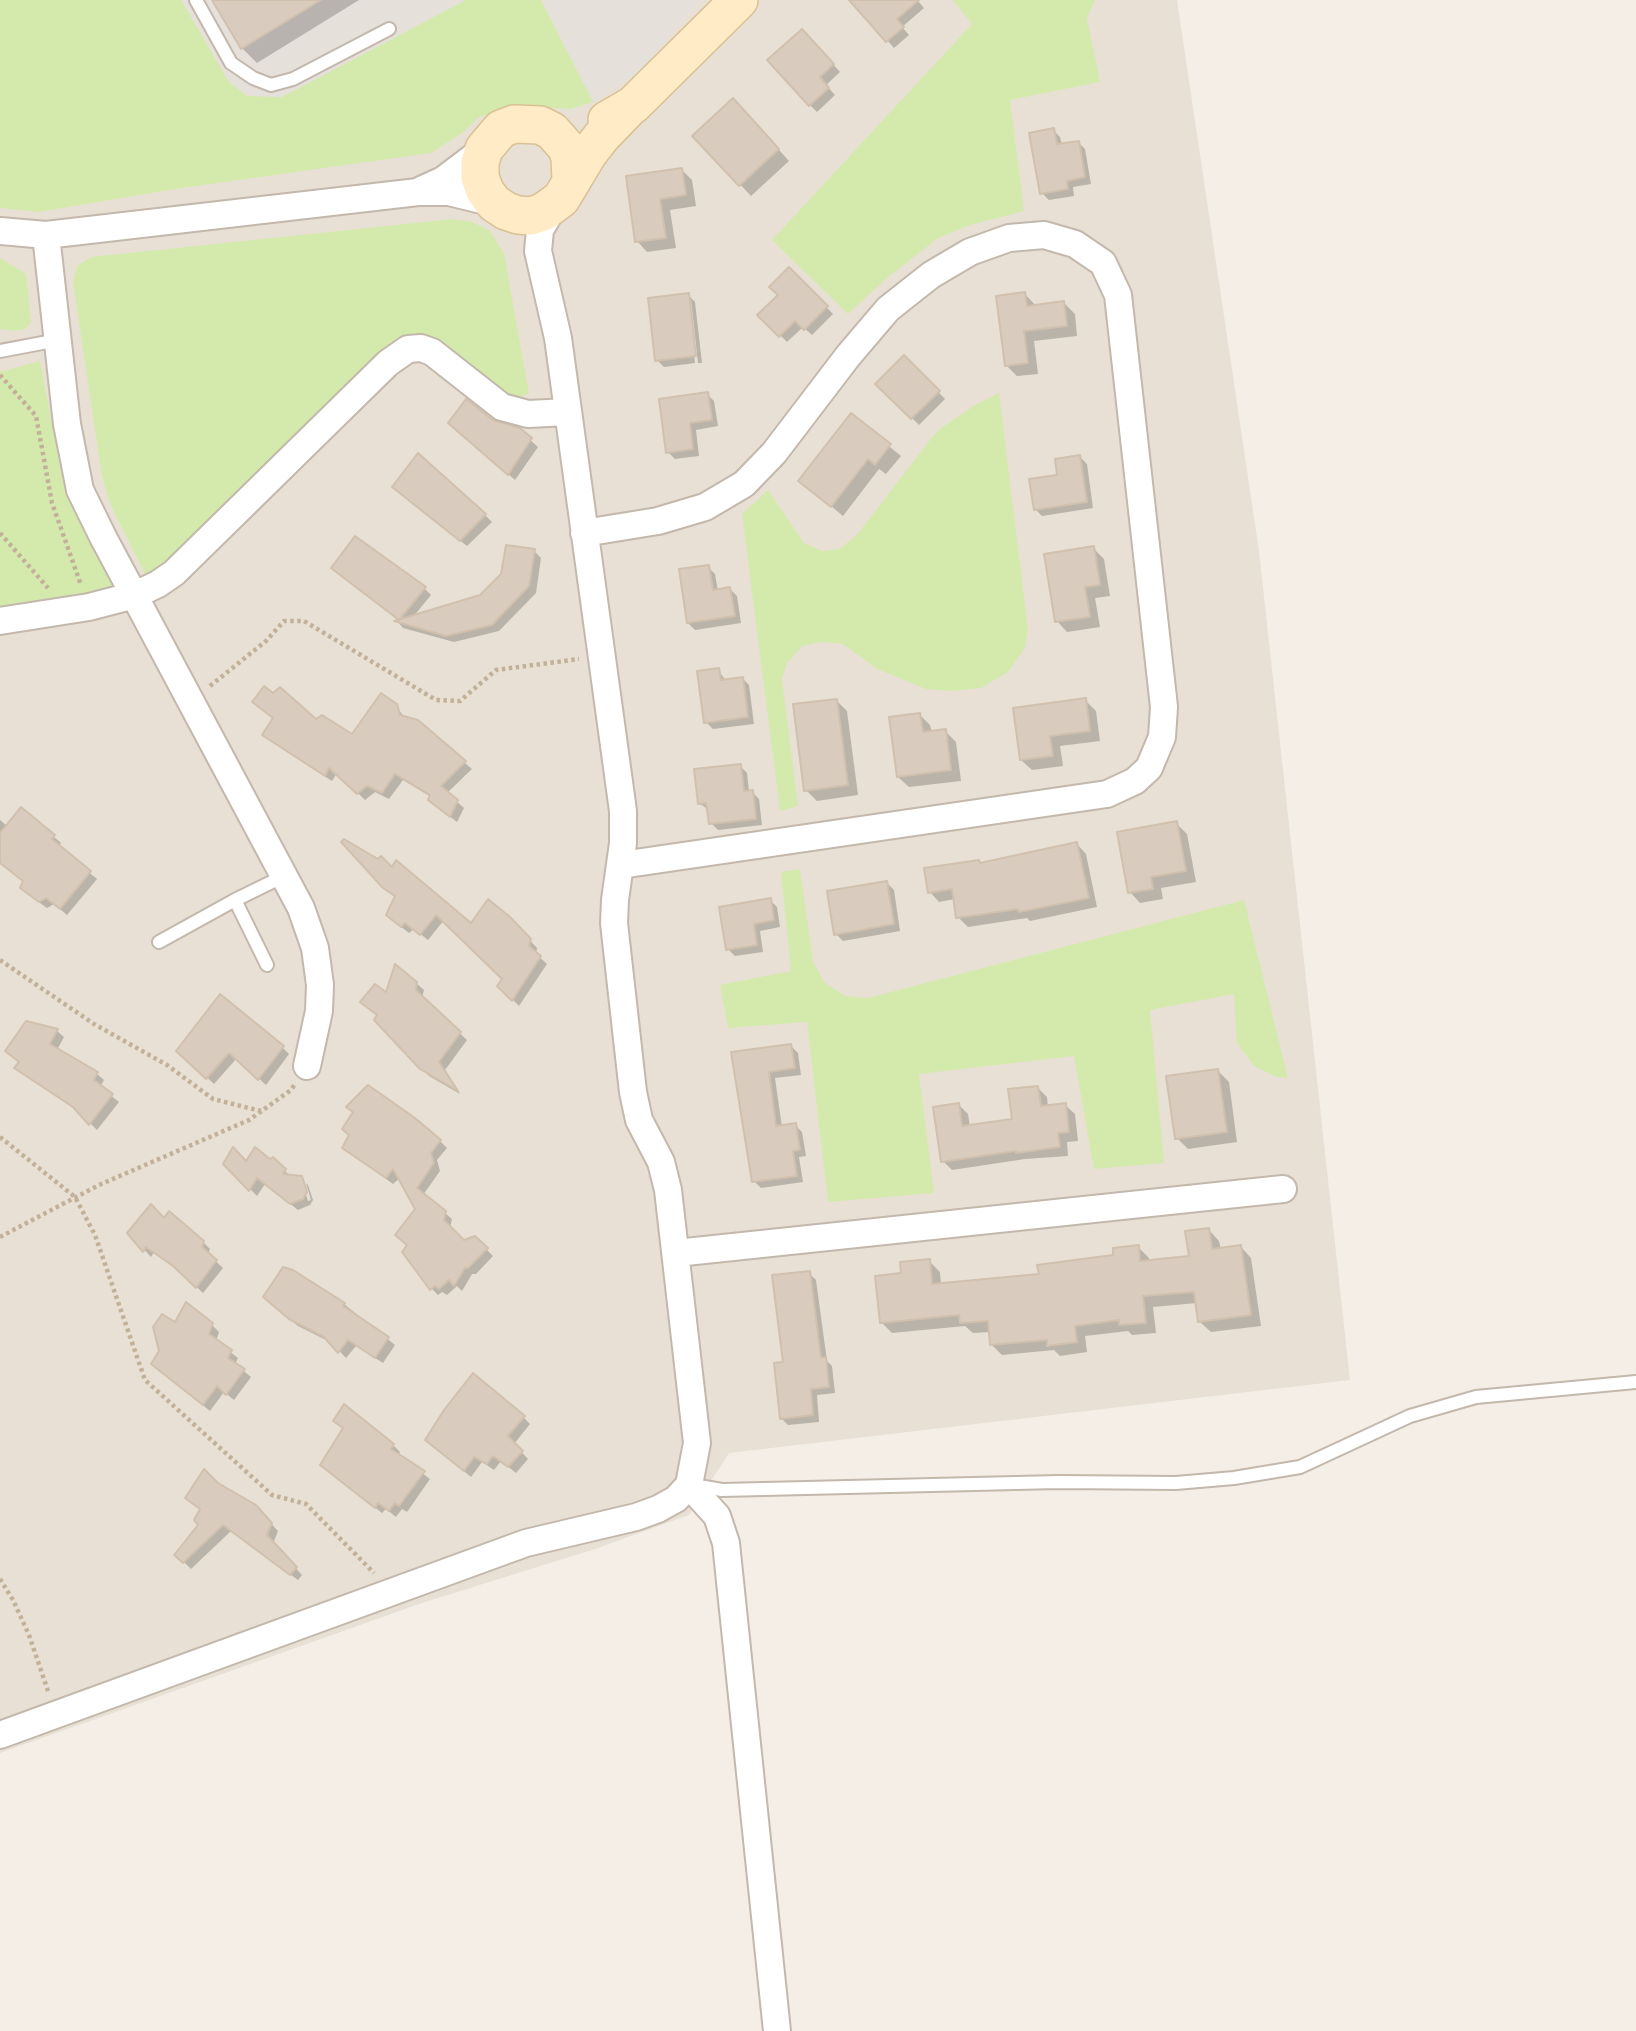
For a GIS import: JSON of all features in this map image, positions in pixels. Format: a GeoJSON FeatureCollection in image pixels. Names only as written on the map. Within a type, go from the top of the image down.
{"type":"FeatureCollection","features":[{"type":"Feature","properties":{"kind":"main road"},"geometry":{"type":"LineString","coordinates":[[562,193],[570,158],[560,138],[552,131],[540,125],[514,124],[501,129],[484,149],[480,177],[485,191],[500,207],[518,215],[531,216],[562,193],[602,136],[739,0]]}},
{"type":"Feature","properties":{"kind":"main road"},"geometry":{"type":"LineString","coordinates":[[552,131],[595,125],[629,108]]}},
{"type":"Feature","properties":{"kind":"street"},"geometry":{"type":"LineString","coordinates":[[413,193],[443,180],[484,149]]}},
{"type":"Feature","properties":{"kind":"street"},"geometry":{"type":"LineString","coordinates":[[0,231],[47,235],[413,193],[449,192],[500,207],[541,272]]}},
{"type":"Feature","properties":{"kind":"street"},"geometry":{"type":"LineString","coordinates":[[0,1735],[526,1543],[636,1517],[676,1499],[689,1485],[697,1443],[668,1189],[663,1171],[639,1120],[633,1092],[614,923],[623,843],[622,811],[558,338],[538,251],[540,230],[562,193]]}},
{"type":"Feature","properties":{"kind":"street"},"geometry":{"type":"LineString","coordinates":[[47,235],[69,436],[80,490],[300,908],[315,948],[320,985],[317,1022],[307,1066]]}},
{"type":"Feature","properties":{"kind":"street"},"geometry":{"type":"LineString","coordinates":[[584,533],[658,522],[705,507],[744,484],[774,453],[888,309],[931,275],[970,252],[1009,238],[1044,235],[1075,244],[1103,263],[1118,295],[1164,708],[1162,737],[1149,768],[1135,781],[1107,794],[621,865]]}},
{"type":"Feature","properties":{"kind":"street"},"geometry":{"type":"LineString","coordinates":[[0,621],[135,595],[174,573],[388,363],[408,349],[421,348],[432,352],[502,407],[528,414],[568,412]]}},
{"type":"Feature","properties":{"kind":"street"},"geometry":{"type":"LineString","coordinates":[[676,1253],[1283,1189]]}},
{"type":"Feature","properties":{"kind":"street"},"geometry":{"type":"LineString","coordinates":[[689,1485],[717,1516],[726,1543],[777,2031]]}},
{"type":"Feature","properties":{"kind":"lane"},"geometry":{"type":"LineString","coordinates":[[196,0],[231,62],[253,78],[271,85],[293,79],[389,29]]}},
{"type":"Feature","properties":{"kind":"lane"},"geometry":{"type":"LineString","coordinates":[[0,351],[58,340]]}},
{"type":"Feature","properties":{"kind":"lane"},"geometry":{"type":"LineString","coordinates":[[159,942],[284,876]]}},
{"type":"Feature","properties":{"kind":"lane"},"geometry":{"type":"LineString","coordinates":[[235,900],[267,965]]}},
{"type":"Feature","properties":{"kind":"lane"},"geometry":{"type":"LineString","coordinates":[[689,1485],[723,1490],[1045,1482],[1176,1483],[1234,1478],[1300,1467],[1410,1416],[1476,1397],[1636,1382]]}},
{"type":"Feature","properties":{"kind":"path"},"geometry":{"type":"LineString","coordinates":[[0,375],[36,416],[52,502],[78,608]]}},
{"type":"Feature","properties":{"kind":"path"},"geometry":{"type":"LineString","coordinates":[[0,533],[78,608]]}},
{"type":"Feature","properties":{"kind":"path"},"geometry":{"type":"LineString","coordinates":[[191,701],[266,641],[284,621],[304,621],[436,701],[460,701],[496,670],[601,656]]}},
{"type":"Feature","properties":{"kind":"path"},"geometry":{"type":"LineString","coordinates":[[0,960],[94,1024],[167,1065],[213,1099],[261,1111]]}},
{"type":"Feature","properties":{"kind":"path"},"geometry":{"type":"LineString","coordinates":[[0,1237],[75,1197],[249,1120],[291,1090],[307,1066]]}},
{"type":"Feature","properties":{"kind":"path"},"geometry":{"type":"LineString","coordinates":[[0,1137],[75,1197],[95,1235],[145,1380],[272,1495],[306,1504],[391,1592]]}},
{"type":"Feature","properties":{"kind":"path"},"geometry":{"type":"LineString","coordinates":[[0,1579],[29,1635],[56,1714]]}},
{"type":"Feature","properties":{"kind":"shaded area"},"geometry":{"type":"Polygon","coordinates":[[[0,0],[1177,0],[1259,551],[1350,1380],[729,1453],[689,1515],[595,1549],[422,1603],[0,1753],[0,0]]]}},
{"type":"Feature","properties":{"kind":"shaded area"},"geometry":{"type":"Polygon","coordinates":[[[0,0],[702,0],[635,75],[593,102],[571,109],[509,106],[478,118],[462,133],[431,153],[175,189],[39,212],[0,208],[0,0]]]}},
{"type":"Feature","properties":{"kind":"green space"},"geometry":{"type":"Polygon","coordinates":[[[0,0],[181,0],[229,82],[247,96],[282,97],[466,0],[541,0],[593,102],[571,109],[509,106],[478,118],[462,133],[431,153],[175,189],[39,212],[0,208],[0,0]]]}},
{"type":"Feature","properties":{"kind":"green space"},"geometry":{"type":"Polygon","coordinates":[[[953,0],[1095,0],[1087,18],[1100,82],[1010,100],[1024,211],[970,225],[938,238],[888,277],[848,314],[772,240],[972,24],[953,0]]]}},
{"type":"Feature","properties":{"kind":"green space"},"geometry":{"type":"Polygon","coordinates":[[[453,219],[472,222],[489,230],[504,253],[529,394],[518,397],[503,393],[428,337],[414,333],[403,338],[172,560],[146,576],[111,506],[102,477],[73,282],[77,266],[91,257],[453,219]]]}},
{"type":"Feature","properties":{"kind":"green space"},"geometry":{"type":"Polygon","coordinates":[[[0,258],[26,274],[31,322],[25,329],[0,329],[0,258]]]}},
{"type":"Feature","properties":{"kind":"green space"},"geometry":{"type":"Polygon","coordinates":[[[40,361],[63,482],[118,584],[95,594],[0,609],[0,372],[40,361]]]}},
{"type":"Feature","properties":{"kind":"green space"},"geometry":{"type":"Polygon","coordinates":[[[999,393],[1028,630],[1025,648],[1008,672],[981,688],[951,691],[926,689],[877,669],[843,644],[822,642],[802,646],[787,663],[782,679],[798,806],[780,811],[742,514],[768,490],[804,543],[823,551],[839,549],[856,536],[937,431],[975,405],[999,393]]]}},
{"type":"Feature","properties":{"kind":"green space"},"geometry":{"type":"Polygon","coordinates":[[[800,869],[813,961],[824,982],[845,996],[868,998],[1244,900],[1288,1078],[1276,1077],[1254,1066],[1237,1043],[1234,994],[1150,1010],[1164,1163],[1094,1169],[1074,1056],[919,1074],[934,1193],[828,1202],[807,1022],[728,1028],[720,985],[791,971],[781,872],[800,869]]]}},
{"type":"Feature","properties":{"kind":"building"},"geometry":{"type":"Polygon","coordinates":[[[212,0],[321,0],[241,49],[212,0]]]}},
{"type":"Feature","properties":{"kind":"building"},"geometry":{"type":"Polygon","coordinates":[[[849,0],[919,0],[897,19],[904,27],[886,42],[849,0]]]}},
{"type":"Feature","properties":{"kind":"building"},"geometry":{"type":"Polygon","coordinates":[[[802,29],[834,64],[820,77],[829,88],[809,106],[767,60],[802,29]]]}},
{"type":"Feature","properties":{"kind":"building"},"geometry":{"type":"Polygon","coordinates":[[[733,98],[779,149],[739,186],[692,136],[733,98]]]}},
{"type":"Feature","properties":{"kind":"building"},"geometry":{"type":"Polygon","coordinates":[[[1054,128],[1057,144],[1079,141],[1085,177],[1067,181],[1068,189],[1040,194],[1029,133],[1054,128]]]}},
{"type":"Feature","properties":{"kind":"building"},"geometry":{"type":"Polygon","coordinates":[[[682,168],[686,195],[660,199],[666,238],[635,242],[626,176],[682,168]]]}},
{"type":"Feature","properties":{"kind":"building"},"geometry":{"type":"Polygon","coordinates":[[[789,267],[828,306],[804,330],[795,321],[779,337],[757,315],[778,295],[769,287],[789,267]]]}},
{"type":"Feature","properties":{"kind":"building"},"geometry":{"type":"Polygon","coordinates":[[[1025,292],[1027,306],[1064,301],[1067,326],[1024,331],[1028,363],[1005,366],[996,296],[1025,292]]]}},
{"type":"Feature","properties":{"kind":"building"},"geometry":{"type":"Polygon","coordinates":[[[689,293],[696,356],[655,361],[648,298],[689,293]]]}},
{"type":"Feature","properties":{"kind":"building"},"geometry":{"type":"Polygon","coordinates":[[[904,355],[940,391],[911,419],[875,384],[904,355]]]}},
{"type":"Feature","properties":{"kind":"building"},"geometry":{"type":"Polygon","coordinates":[[[708,392],[712,420],[690,423],[693,449],[666,453],[659,399],[708,392]]]}},
{"type":"Feature","properties":{"kind":"building"},"geometry":{"type":"Polygon","coordinates":[[[466,399],[493,420],[520,428],[532,438],[508,475],[448,423],[466,399]]]}},
{"type":"Feature","properties":{"kind":"building"},"geometry":{"type":"Polygon","coordinates":[[[851,413],[891,444],[875,465],[868,459],[831,507],[798,481],[851,413]]]}},
{"type":"Feature","properties":{"kind":"building"},"geometry":{"type":"Polygon","coordinates":[[[418,453],[486,514],[460,541],[392,487],[418,453]]]}},
{"type":"Feature","properties":{"kind":"building"},"geometry":{"type":"Polygon","coordinates":[[[1080,455],[1087,502],[1034,510],[1029,479],[1057,475],[1055,459],[1080,455]]]}},
{"type":"Feature","properties":{"kind":"building"},"geometry":{"type":"Polygon","coordinates":[[[355,536],[426,587],[399,620],[331,568],[355,536]]]}},
{"type":"Feature","properties":{"kind":"building"},"geometry":{"type":"Polygon","coordinates":[[[506,545],[535,549],[529,586],[492,625],[446,636],[394,621],[480,595],[501,574],[506,545]]]}},
{"type":"Feature","properties":{"kind":"building"},"geometry":{"type":"Polygon","coordinates":[[[1094,546],[1100,585],[1085,587],[1090,617],[1055,622],[1044,554],[1094,546]]]}},
{"type":"Feature","properties":{"kind":"building"},"geometry":{"type":"Polygon","coordinates":[[[709,565],[713,590],[730,587],[735,616],[687,623],[679,569],[709,565]]]}},
{"type":"Feature","properties":{"kind":"building"},"geometry":{"type":"Polygon","coordinates":[[[719,668],[721,680],[743,677],[748,717],[704,723],[697,671],[719,668]]]}},
{"type":"Feature","properties":{"kind":"building"},"geometry":{"type":"Polygon","coordinates":[[[264,686],[273,693],[280,687],[316,719],[322,715],[352,734],[381,693],[397,704],[400,715],[418,720],[466,761],[441,786],[458,800],[450,817],[428,800],[430,795],[395,774],[382,793],[367,786],[357,794],[329,768],[325,776],[262,735],[273,718],[252,702],[264,686]]]}},
{"type":"Feature","properties":{"kind":"building"},"geometry":{"type":"Polygon","coordinates":[[[1086,698],[1090,731],[1050,736],[1053,756],[1020,760],[1013,708],[1086,698]]]}},
{"type":"Feature","properties":{"kind":"building"},"geometry":{"type":"Polygon","coordinates":[[[837,699],[848,785],[804,791],[793,704],[837,699]]]}},
{"type":"Feature","properties":{"kind":"building"},"geometry":{"type":"Polygon","coordinates":[[[920,713],[923,732],[946,729],[951,770],[897,777],[889,717],[920,713]]]}},
{"type":"Feature","properties":{"kind":"building"},"geometry":{"type":"Polygon","coordinates":[[[741,764],[744,791],[753,790],[756,819],[709,824],[706,803],[698,804],[694,769],[741,764]]]}},
{"type":"Feature","properties":{"kind":"building"},"geometry":{"type":"Polygon","coordinates":[[[21,807],[55,835],[52,839],[91,871],[60,909],[46,898],[39,902],[20,888],[23,881],[0,863],[0,833],[21,807]]]}},
{"type":"Feature","properties":{"kind":"building"},"geometry":{"type":"Polygon","coordinates":[[[1177,821],[1186,871],[1151,877],[1153,889],[1128,893],[1117,832],[1177,821]]]}},
{"type":"Feature","properties":{"kind":"building"},"geometry":{"type":"Polygon","coordinates":[[[344,839],[378,859],[381,856],[392,867],[396,860],[471,923],[488,899],[510,917],[531,939],[529,946],[541,956],[512,1001],[497,986],[502,979],[436,915],[420,935],[405,923],[401,927],[386,915],[395,896],[383,888],[341,842],[344,839]]]}},
{"type":"Feature","properties":{"kind":"building"},"geometry":{"type":"Polygon","coordinates":[[[1077,842],[1089,898],[1019,912],[1018,909],[956,918],[952,889],[928,893],[924,868],[979,860],[980,863],[1077,842]]]}},
{"type":"Feature","properties":{"kind":"building"},"geometry":{"type":"Polygon","coordinates":[[[887,881],[894,924],[834,935],[827,891],[887,881]]]}},
{"type":"Feature","properties":{"kind":"building"},"geometry":{"type":"Polygon","coordinates":[[[771,898],[774,920],[754,924],[757,945],[726,950],[719,907],[771,898]]]}},
{"type":"Feature","properties":{"kind":"building"},"geometry":{"type":"Polygon","coordinates":[[[395,964],[417,982],[416,990],[461,1032],[439,1062],[458,1091],[420,1069],[374,1020],[377,1015],[360,1002],[375,984],[386,992],[395,964]]]}},
{"type":"Feature","properties":{"kind":"building"},"geometry":{"type":"Polygon","coordinates":[[[220,994],[284,1046],[258,1080],[229,1053],[206,1079],[176,1051],[220,994]]]}},
{"type":"Feature","properties":{"kind":"building"},"geometry":{"type":"Polygon","coordinates":[[[26,1021],[58,1029],[50,1044],[98,1072],[94,1080],[113,1094],[89,1125],[73,1107],[14,1068],[19,1062],[5,1051],[26,1021]]]}},
{"type":"Feature","properties":{"kind":"building"},"geometry":{"type":"Polygon","coordinates":[[[791,1044],[795,1068],[769,1072],[776,1126],[796,1123],[800,1150],[793,1151],[797,1176],[752,1182],[731,1052],[791,1044]]]}},
{"type":"Feature","properties":{"kind":"building"},"geometry":{"type":"Polygon","coordinates":[[[1218,1069],[1227,1132],[1175,1139],[1166,1076],[1218,1069]]]}},
{"type":"Feature","properties":{"kind":"building"},"geometry":{"type":"Polygon","coordinates":[[[368,1085],[441,1140],[431,1153],[434,1163],[417,1188],[446,1211],[444,1220],[464,1240],[475,1236],[488,1248],[465,1268],[454,1286],[449,1280],[439,1289],[435,1286],[430,1290],[402,1252],[407,1245],[395,1235],[415,1209],[393,1169],[386,1178],[342,1148],[349,1135],[342,1129],[353,1112],[346,1107],[368,1085]]]}},
{"type":"Feature","properties":{"kind":"building"},"geometry":{"type":"Polygon","coordinates":[[[1038,1086],[1041,1106],[1066,1103],[1069,1132],[1058,1133],[1060,1147],[941,1162],[933,1107],[959,1103],[962,1126],[1012,1119],[1008,1089],[1038,1086]]]}},
{"type":"Feature","properties":{"kind":"building"},"geometry":{"type":"Polygon","coordinates":[[[233,1147],[246,1161],[255,1147],[270,1159],[273,1157],[286,1169],[283,1174],[302,1176],[307,1192],[303,1199],[290,1204],[257,1178],[249,1191],[223,1164],[233,1147]]]}},
{"type":"Feature","properties":{"kind":"building"},"geometry":{"type":"Polygon","coordinates":[[[151,1204],[164,1218],[169,1211],[204,1241],[202,1247],[217,1260],[196,1288],[173,1266],[146,1247],[143,1252],[127,1233],[151,1204]]]}},
{"type":"Feature","properties":{"kind":"building"},"geometry":{"type":"Polygon","coordinates":[[[1209,1228],[1212,1249],[1241,1245],[1251,1315],[1198,1322],[1194,1292],[1143,1296],[1146,1323],[1119,1325],[1119,1320],[1075,1326],[1077,1342],[1047,1346],[1047,1340],[990,1345],[988,1321],[960,1323],[959,1315],[880,1323],[875,1276],[901,1273],[900,1262],[930,1259],[932,1284],[1039,1274],[1037,1265],[1113,1255],[1113,1248],[1139,1245],[1140,1261],[1189,1256],[1185,1231],[1209,1228]]]}},
{"type":"Feature","properties":{"kind":"building"},"geometry":{"type":"Polygon","coordinates":[[[283,1267],[293,1270],[345,1303],[343,1306],[389,1337],[375,1358],[348,1340],[338,1353],[324,1337],[289,1319],[263,1297],[283,1267]]]}},
{"type":"Feature","properties":{"kind":"building"},"geometry":{"type":"Polygon","coordinates":[[[810,1271],[821,1358],[826,1357],[829,1387],[811,1389],[813,1415],[780,1419],[774,1363],[783,1362],[772,1275],[810,1271]]]}},
{"type":"Feature","properties":{"kind":"building"},"geometry":{"type":"Polygon","coordinates":[[[186,1302],[213,1323],[209,1334],[232,1350],[228,1358],[245,1369],[226,1395],[217,1386],[203,1405],[151,1364],[159,1351],[153,1327],[162,1314],[175,1322],[186,1302]]]}},
{"type":"Feature","properties":{"kind":"building"},"geometry":{"type":"Polygon","coordinates":[[[473,1373],[525,1416],[508,1436],[523,1451],[508,1467],[493,1456],[487,1464],[474,1457],[464,1471],[425,1440],[473,1373]]]}},
{"type":"Feature","properties":{"kind":"building"},"geometry":{"type":"Polygon","coordinates":[[[344,1404],[394,1444],[391,1449],[425,1471],[399,1506],[395,1503],[389,1511],[378,1503],[375,1508],[320,1465],[343,1428],[333,1421],[344,1404]]]}},
{"type":"Feature","properties":{"kind":"building"},"geometry":{"type":"Polygon","coordinates":[[[204,1469],[218,1483],[256,1505],[272,1523],[267,1535],[297,1567],[290,1575],[223,1525],[183,1563],[174,1555],[198,1525],[194,1520],[200,1509],[185,1498],[204,1469]]]}}]}
